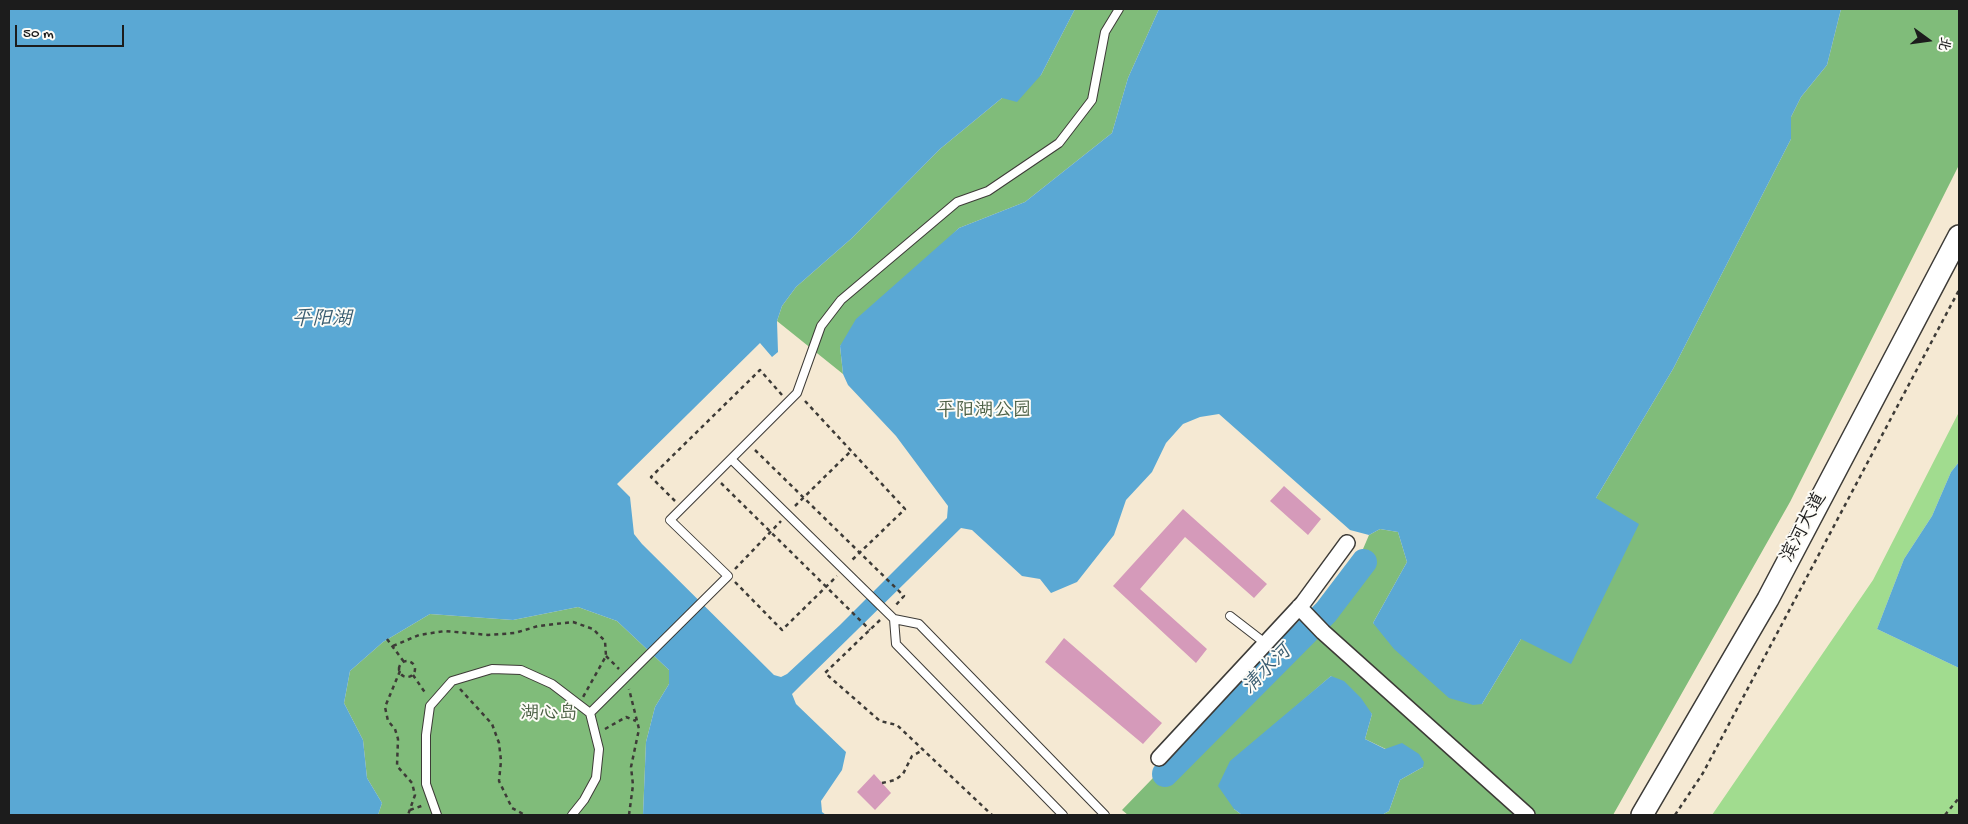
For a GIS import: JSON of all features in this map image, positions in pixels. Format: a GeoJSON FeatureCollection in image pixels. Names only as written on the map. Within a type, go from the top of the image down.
{"type":"FeatureCollection","features":[{"type":"Feature","properties":{"kind":"main road","name":"滨河大道"},"geometry":{"type":"LineString","coordinates":[[1642,815],[1768,598],[1959,236]]}},
{"type":"Feature","properties":{"kind":"street"},"geometry":{"type":"LineString","coordinates":[[1159,758],[1299,607],[1347,544]]}},
{"type":"Feature","properties":{"kind":"street"},"geometry":{"type":"LineString","coordinates":[[1299,607],[1323,632],[1527,815]]}},
{"type":"Feature","properties":{"kind":"lane"},"geometry":{"type":"LineString","coordinates":[[590,713],[728,576],[670,520],[797,393],[821,326],[842,300],[957,202],[988,191],[1059,143],[1092,100],[1105,32],[1119,9]]}},
{"type":"Feature","properties":{"kind":"lane"},"geometry":{"type":"LineString","coordinates":[[731,459],[894,619],[919,624],[1105,815]]}},
{"type":"Feature","properties":{"kind":"lane"},"geometry":{"type":"LineString","coordinates":[[1230,616],[1265,644]]}},
{"type":"Feature","properties":{"kind":"lane"},"geometry":{"type":"LineString","coordinates":[[894,619],[896,644],[1063,815]]}},
{"type":"Feature","properties":{"kind":"lane"},"geometry":{"type":"LineString","coordinates":[[437,815],[426,784],[426,734],[432,703],[452,681],[492,669],[522,670],[552,684],[590,713],[599,749],[596,778],[584,800],[572,815]]}},
{"type":"Feature","properties":{"kind":"path"},"geometry":{"type":"LineString","coordinates":[[1675,815],[1702,773],[1959,290]]}},
{"type":"Feature","properties":{"kind":"path"},"geometry":{"type":"LineString","coordinates":[[682,508],[651,477],[760,370],[788,402]]}},
{"type":"Feature","properties":{"kind":"path"},"geometry":{"type":"LineString","coordinates":[[728,576],[782,630],[905,509],[797,393]]}},
{"type":"Feature","properties":{"kind":"path"},"geometry":{"type":"LineString","coordinates":[[747,443],[904,596],[825,673],[880,721],[897,725],[992,815]]}},
{"type":"Feature","properties":{"kind":"path"},"geometry":{"type":"LineString","coordinates":[[714,476],[870,630]]}},
{"type":"Feature","properties":{"kind":"path"},"geometry":{"type":"LineString","coordinates":[[392,646],[419,635],[445,631],[488,635],[515,633],[538,626],[573,622],[593,629],[604,641],[606,656],[578,704]]}},
{"type":"Feature","properties":{"kind":"path"},"geometry":{"type":"LineString","coordinates":[[388,639],[404,662]]}},
{"type":"Feature","properties":{"kind":"path"},"geometry":{"type":"LineString","coordinates":[[606,656],[615,662],[624,678],[632,698],[638,729],[631,767],[633,785],[629,815]]}},
{"type":"Feature","properties":{"kind":"path"},"geometry":{"type":"LineString","coordinates":[[404,662],[408,661],[414,665],[413,675],[432,703]]}},
{"type":"Feature","properties":{"kind":"path"},"geometry":{"type":"LineString","coordinates":[[404,662],[385,707],[388,721],[395,729],[398,739],[397,766],[412,783],[415,795],[408,815]]}},
{"type":"Feature","properties":{"kind":"path"},"geometry":{"type":"LineString","coordinates":[[400,671],[405,676],[413,675]]}},
{"type":"Feature","properties":{"kind":"path"},"geometry":{"type":"LineString","coordinates":[[452,681],[492,724],[499,743],[501,761],[500,781],[512,808],[525,815]]}},
{"type":"Feature","properties":{"kind":"path"},"geometry":{"type":"LineString","coordinates":[[596,736],[626,717],[636,721]]}},
{"type":"Feature","properties":{"kind":"path"},"geometry":{"type":"LineString","coordinates":[[882,783],[896,780],[903,774],[912,756],[923,750]]}},
{"type":"Feature","properties":{"kind":"path"},"geometry":{"type":"LineString","coordinates":[[1945,815],[1959,798]]}},
{"type":"Feature","properties":{"kind":"green space"},"geometry":{"type":"Polygon","coordinates":[[[1075,9],[1159,9],[1128,78],[1112,133],[1025,202],[959,228],[840,346],[843,374],[777,321],[782,306],[796,287],[852,238],[940,149],[1002,98],[1041,75],[1075,9]]]}},
{"type":"Feature","properties":{"kind":"green space"},"geometry":{"type":"Polygon","coordinates":[[[1841,9],[1959,9],[1959,165],[1790,502],[1613,815],[1382,815],[1389,811],[1400,780],[1423,767],[1365,739],[1372,714],[1331,676],[1286,715],[1234,809],[1242,815],[1128,815],[1122,810],[1301,625],[1363,549],[1369,535],[1380,529],[1398,532],[1407,562],[1373,623],[1482,704],[1521,639],[1596,498],[1673,369],[1791,139],[1791,117],[1801,97],[1827,65],[1841,9]]]}},
{"type":"Feature","properties":{"kind":"green space"},"geometry":{"type":"Polygon","coordinates":[[[1959,412],[1959,462],[1951,472],[1932,516],[1904,559],[1877,629],[1959,668],[1959,815],[1712,815],[1873,580],[1959,412]]]}},
{"type":"Feature","properties":{"kind":"green space","name":"湖心岛"},"geometry":{"type":"Polygon","coordinates":[[[578,607],[617,621],[669,670],[669,684],[655,707],[646,742],[643,815],[378,815],[382,803],[367,778],[363,740],[344,703],[350,671],[383,642],[430,614],[513,620],[578,607]]]}},
{"type":"Feature","properties":{"kind":"water","name":"平阳湖"},"geometry":{"type":"Polygon","coordinates":[[[9,9],[1075,9],[1041,75],[1017,102],[1002,98],[940,149],[852,238],[796,287],[782,306],[777,321],[778,352],[772,357],[760,343],[617,484],[630,497],[634,534],[642,544],[774,675],[781,677],[787,674],[840,625],[947,518],[948,506],[896,436],[848,385],[843,374],[840,346],[856,319],[959,228],[1025,202],[1112,133],[1128,78],[1159,9],[1841,9],[1827,65],[1801,97],[1791,117],[1791,139],[1673,369],[1596,498],[1639,524],[1571,664],[1521,639],[1482,704],[1473,705],[1449,698],[1394,649],[1373,623],[1407,562],[1398,532],[1380,529],[1369,535],[1350,530],[1219,414],[1200,417],[1183,424],[1166,443],[1152,472],[1126,500],[1114,535],[1077,582],[1051,593],[1040,579],[1022,576],[972,530],[961,528],[792,694],[796,704],[846,752],[842,770],[821,801],[822,812],[826,815],[643,815],[646,742],[655,707],[669,684],[669,670],[617,621],[578,607],[513,620],[430,614],[383,642],[350,671],[344,703],[363,740],[367,778],[382,803],[378,815],[9,815],[9,9]]]}},
{"type":"Feature","properties":{"kind":"water"},"geometry":{"type":"Polygon","coordinates":[[[1959,462],[1959,668],[1877,629],[1904,559],[1932,516],[1951,472],[1959,462]]]}},
{"type":"Feature","properties":{"kind":"water"},"geometry":{"type":"Polygon","coordinates":[[[1331,676],[1344,681],[1361,698],[1372,714],[1365,739],[1385,749],[1402,743],[1419,754],[1424,762],[1423,767],[1400,780],[1389,811],[1382,815],[1242,815],[1234,809],[1218,786],[1230,761],[1331,676]]]}},
{"type":"Feature","properties":{"kind":"building"},"geometry":{"type":"Polygon","coordinates":[[[1284,486],[1321,519],[1308,535],[1270,501],[1284,486]]]}},
{"type":"Feature","properties":{"kind":"building"},"geometry":{"type":"Polygon","coordinates":[[[1183,509],[1267,584],[1254,598],[1185,537],[1140,589],[1207,649],[1196,663],[1113,586],[1183,509]]]}},
{"type":"Feature","properties":{"kind":"building"},"geometry":{"type":"Polygon","coordinates":[[[1064,638],[1162,723],[1143,744],[1045,662],[1064,638]]]}},
{"type":"Feature","properties":{"kind":"building"},"geometry":{"type":"Polygon","coordinates":[[[874,774],[891,793],[875,810],[857,792],[874,774]]]}},
{"type":"Feature","properties":{"kind":"waterway","name":"清水河"},"geometry":{"type":"LineString","coordinates":[[1165,774],[1326,612],[1364,562]]}},
{"type":"Feature","properties":{"kind":"park label","name":"平阳湖公园"},"geometry":{"type":"Point","coordinates":[984,412]}}]}
